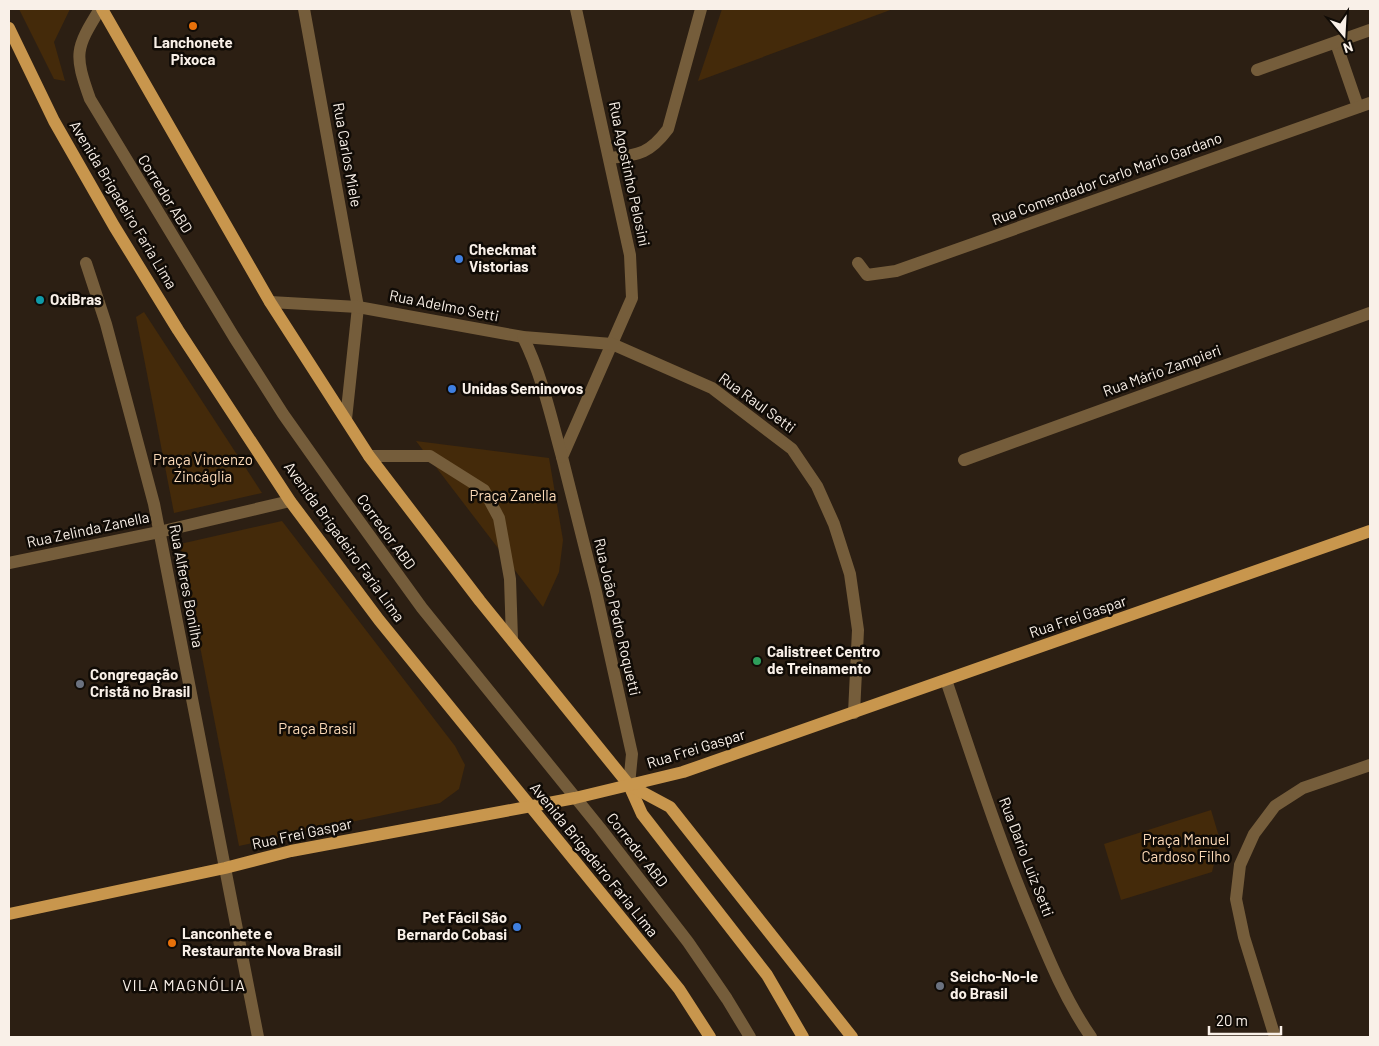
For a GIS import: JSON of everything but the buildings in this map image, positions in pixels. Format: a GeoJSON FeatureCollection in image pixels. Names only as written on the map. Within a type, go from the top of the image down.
{"type":"FeatureCollection","features":[{"type":"Feature","properties":{"kind":"main road"},"geometry":{"type":"LineString","coordinates":[[101,9],[270,302],[369,456],[628,785],[642,814],[767,975],[803,1037]]}},
{"type":"Feature","properties":{"kind":"main road","name":"Avenida Brigadeiro Faria Lima"},"geometry":{"type":"LineString","coordinates":[[9,28],[54,121],[114,226],[178,330],[290,501],[379,620],[678,989],[710,1037]]}},
{"type":"Feature","properties":{"kind":"main road","name":"Rua Frei Gaspar"},"geometry":{"type":"LineString","coordinates":[[9,914],[225,868],[292,851],[531,807],[683,772],[1370,531]]}},
{"type":"Feature","properties":{"kind":"main road"},"geometry":{"type":"LineString","coordinates":[[628,785],[670,807],[852,1037]]}},
{"type":"Feature","properties":{"kind":"main road"},"geometry":{"type":"LineString","coordinates":[[842,1023],[844,1037]]}},
{"type":"Feature","properties":{"kind":"street","name":"Corredor ABD"},"geometry":{"type":"LineString","coordinates":[[101,9],[83,36],[78,66],[90,99],[102,122],[283,414],[422,608],[688,942],[728,999],[750,1037]]}},
{"type":"Feature","properties":{"kind":"street","name":"Rua Carlos Miele"},"geometry":{"type":"LineString","coordinates":[[304,9],[358,307]]}},
{"type":"Feature","properties":{"kind":"street","name":"Rua Agostinho Pelosini"},"geometry":{"type":"LineString","coordinates":[[576,9],[630,255],[632,298],[612,344]]}},
{"type":"Feature","properties":{"kind":"street"},"geometry":{"type":"LineString","coordinates":[[610,158],[636,156],[656,145],[668,128],[702,9]]}},
{"type":"Feature","properties":{"kind":"street"},"geometry":{"type":"LineString","coordinates":[[1257,70],[1370,30]]}},
{"type":"Feature","properties":{"kind":"street"},"geometry":{"type":"LineString","coordinates":[[1336,43],[1364,105]]}},
{"type":"Feature","properties":{"kind":"street","name":"Rua Comendador Carlo Mario Gardano"},"geometry":{"type":"LineString","coordinates":[[858,263],[867,275],[896,271],[1364,105]]}},
{"type":"Feature","properties":{"kind":"street","name":"Rua Alferes Bonilha"},"geometry":{"type":"LineString","coordinates":[[86,263],[108,334],[154,504],[258,1037]]}},
{"type":"Feature","properties":{"kind":"street","name":"Rua Adelmo Setti"},"geometry":{"type":"LineString","coordinates":[[270,302],[358,307],[523,337],[612,344]]}},
{"type":"Feature","properties":{"kind":"street"},"geometry":{"type":"LineString","coordinates":[[346,419],[358,307]]}},
{"type":"Feature","properties":{"kind":"street","name":"Rua Mário Zampieri"},"geometry":{"type":"LineString","coordinates":[[964,460],[1370,313]]}},
{"type":"Feature","properties":{"kind":"street","name":"Rua João Pedro Roquetti"},"geometry":{"type":"LineString","coordinates":[[523,337],[544,389],[596,592],[632,754],[628,785]]}},
{"type":"Feature","properties":{"kind":"street"},"geometry":{"type":"LineString","coordinates":[[562,458],[612,344]]}},
{"type":"Feature","properties":{"kind":"street","name":"Rua Raul Setti"},"geometry":{"type":"LineString","coordinates":[[612,344],[662,364],[712,388],[792,449],[817,486],[834,524],[850,574],[858,630],[854,713]]}},
{"type":"Feature","properties":{"kind":"street"},"geometry":{"type":"LineString","coordinates":[[369,456],[430,456],[484,490],[499,518],[510,579],[512,639]]}},
{"type":"Feature","properties":{"kind":"street","name":"Rua Zelinda Zanella"},"geometry":{"type":"LineString","coordinates":[[9,563],[159,532],[290,501]]}},
{"type":"Feature","properties":{"kind":"street","name":"Rua Dario Luiz Setti"},"geometry":{"type":"LineString","coordinates":[[946,680],[1009,865],[1049,961],[1075,1014],[1091,1037]]}},
{"type":"Feature","properties":{"kind":"street"},"geometry":{"type":"LineString","coordinates":[[1274,1037],[1244,937],[1236,899],[1240,866],[1254,834],[1275,806],[1303,788],[1370,765]]}},
{"type":"Feature","properties":{"kind":"green space"},"geometry":{"type":"Polygon","coordinates":[[[19,9],[70,9],[54,42],[65,81],[54,79],[19,9]]]}},
{"type":"Feature","properties":{"kind":"green space"},"geometry":{"type":"Polygon","coordinates":[[[722,9],[893,9],[698,81],[722,9]]]}},
{"type":"Feature","properties":{"kind":"green space","name":"Praça Vincenzo Zincáglia"},"geometry":{"type":"Polygon","coordinates":[[[144,312],[262,493],[174,513],[136,317],[144,312]]]}},
{"type":"Feature","properties":{"kind":"green space","name":"Praça Zanella"},"geometry":{"type":"Polygon","coordinates":[[[416,441],[549,458],[563,540],[559,572],[543,607],[416,441]]]}},
{"type":"Feature","properties":{"kind":"green space","name":"Praça Brasil"},"geometry":{"type":"Polygon","coordinates":[[[282,521],[455,746],[465,765],[459,789],[440,803],[239,846],[180,544],[282,521]]]}},
{"type":"Feature","properties":{"kind":"green space","name":"Praça Manuel Cardoso Filho"},"geometry":{"type":"Polygon","coordinates":[[[1211,810],[1220,840],[1212,872],[1121,900],[1104,844],[1211,810]]]}},
{"type":"Feature","properties":{"kind":"place","name":"Lanchonete Pixoca"},"geometry":{"type":"Point","coordinates":[193,26]}},
{"type":"Feature","properties":{"kind":"place","name":"Checkmat Vistorias"},"geometry":{"type":"Point","coordinates":[459,259]}},
{"type":"Feature","properties":{"kind":"place","name":"OxiBras"},"geometry":{"type":"Point","coordinates":[40,300]}},
{"type":"Feature","properties":{"kind":"place","name":"Unidas Seminovos"},"geometry":{"type":"Point","coordinates":[452,389]}},
{"type":"Feature","properties":{"kind":"place","name":"Calistreet Centro de Treinamento"},"geometry":{"type":"Point","coordinates":[757,661]}},
{"type":"Feature","properties":{"kind":"place","name":"Congregação Cristã no Brasil"},"geometry":{"type":"Point","coordinates":[80,684]}},
{"type":"Feature","properties":{"kind":"place","name":"Pet Fácil São Bernardo Cobasi"},"geometry":{"type":"Point","coordinates":[517,927]}},
{"type":"Feature","properties":{"kind":"place","name":"Lanconhete e Restaurante Nova Brasil"},"geometry":{"type":"Point","coordinates":[172,943]}},
{"type":"Feature","properties":{"kind":"place","name":"Seicho-No-Ie do Brasil"},"geometry":{"type":"Point","coordinates":[940,986]}},
{"type":"Feature","properties":{"kind":"district","name":"VILA MAGNÓLIA"},"geometry":{"type":"Point","coordinates":[184,985]}}]}
